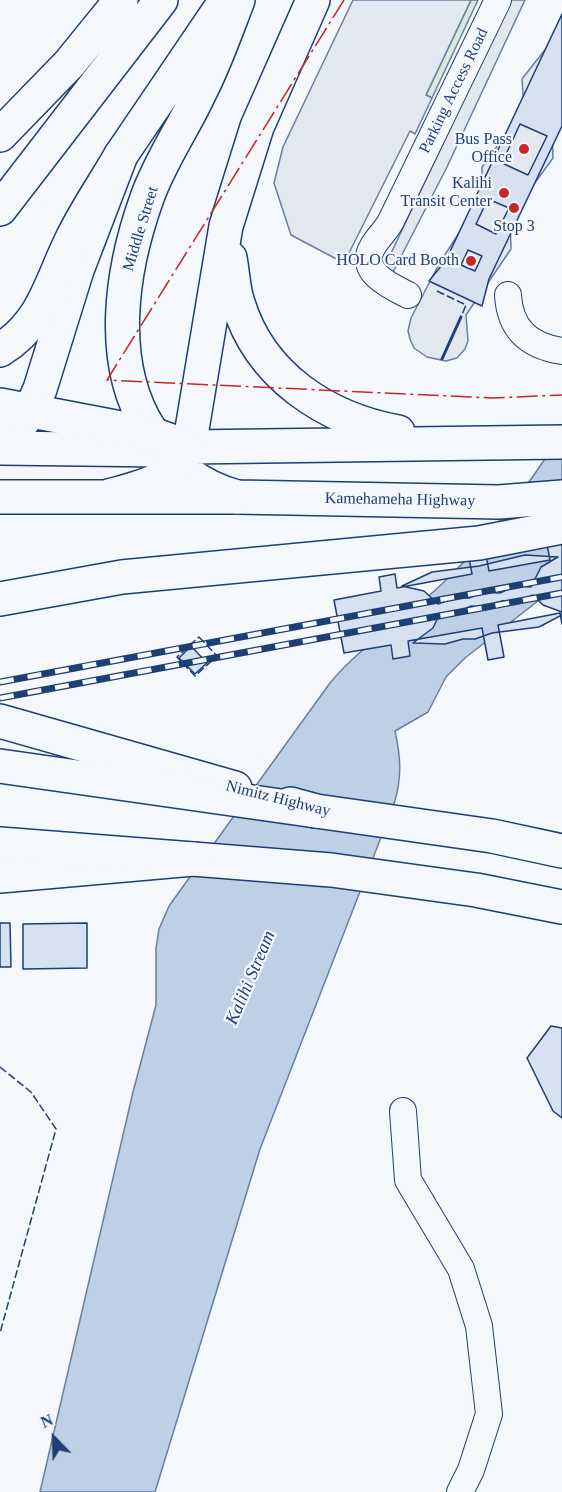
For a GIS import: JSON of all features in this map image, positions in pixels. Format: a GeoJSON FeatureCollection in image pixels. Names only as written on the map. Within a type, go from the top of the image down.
{"type":"FeatureCollection","features":[{"type":"Feature","properties":{"kind":"main road"},"geometry":{"type":"LineString","coordinates":[[0,135],[69,64],[121,0]]}},
{"type":"Feature","properties":{"kind":"main road"},"geometry":{"type":"LineString","coordinates":[[0,208],[161,0]]}},
{"type":"Feature","properties":{"kind":"main road"},"geometry":{"type":"LineString","coordinates":[[0,350],[27,330],[40,312],[72,239],[121,155],[226,0]]}},
{"type":"Feature","properties":{"kind":"main road","name":"Middle Street"},"geometry":{"type":"LineString","coordinates":[[171,449],[132,398],[126,376],[123,323],[131,252],[147,196],[201,91],[238,0]]}},
{"type":"Feature","properties":{"kind":"main road"},"geometry":{"type":"LineString","coordinates":[[0,497],[109,496],[144,487],[165,477],[226,226],[258,127],[313,0]]}},
{"type":"Feature","properties":{"kind":"main road"},"geometry":{"type":"LineString","coordinates":[[15,408],[42,385],[77,270],[121,155]]}},
{"type":"Feature","properties":{"kind":"main road"},"geometry":{"type":"LineString","coordinates":[[226,226],[237,302],[249,332],[285,379],[312,400],[372,427],[450,441]]}},
{"type":"Feature","properties":{"kind":"main road"},"geometry":{"type":"LineString","coordinates":[[15,408],[171,449],[190,478],[219,492],[237,497]]}},
{"type":"Feature","properties":{"kind":"main road"},"geometry":{"type":"LineString","coordinates":[[0,437],[21,424],[15,408]]}},
{"type":"Feature","properties":{"kind":"main road"},"geometry":{"type":"LineString","coordinates":[[0,448],[171,449],[450,441],[553,442]]}},
{"type":"Feature","properties":{"kind":"main road","name":"Kamehameha Highway"},"geometry":{"type":"LineString","coordinates":[[109,496],[499,502],[562,497]]}},
{"type":"Feature","properties":{"kind":"main road"},"geometry":{"type":"LineString","coordinates":[[0,599],[122,577],[479,543],[562,527]]}},
{"type":"Feature","properties":{"kind":"main road","name":"Nimitz Highway"},"geometry":{"type":"LineString","coordinates":[[0,721],[207,788],[316,811],[492,836],[562,851]]}},
{"type":"Feature","properties":{"kind":"main road"},"geometry":{"type":"LineString","coordinates":[[0,765],[207,788]]}},
{"type":"Feature","properties":{"kind":"main road"},"geometry":{"type":"LineString","coordinates":[[0,844],[331,870],[476,890],[562,907]]}},
{"type":"Feature","properties":{"kind":"main road"},"geometry":{"type":"LineString","coordinates":[[0,876],[193,859]]}},
{"type":"Feature","properties":{"kind":"lane","name":"Parking Access Road"},"geometry":{"type":"LineString","coordinates":[[408,295],[378,278],[370,266],[370,252],[391,220],[498,0]]}},
{"type":"Feature","properties":{"kind":"lane"},"geometry":{"type":"LineString","coordinates":[[508,295],[511,315],[523,335],[541,346],[562,351]]}},
{"type":"Feature","properties":{"kind":"lane"},"geometry":{"type":"LineString","coordinates":[[403,1111],[408,1180],[461,1269],[479,1326],[489,1414],[471,1470],[460,1492]]}},
{"type":"Feature","properties":{"kind":"shaded area"},"geometry":{"type":"Polygon","coordinates":[[[353,0],[471,0],[426,95],[432,98],[415,134],[410,131],[344,263],[291,235],[274,183],[283,147],[353,0]]]}},
{"type":"Feature","properties":{"kind":"shaded area"},"geometry":{"type":"Polygon","coordinates":[[[471,0],[478,0],[432,98],[426,95],[471,0]]]}},
{"type":"Feature","properties":{"kind":"shaded area"},"geometry":{"type":"Polygon","coordinates":[[[511,0],[525,0],[447,167],[392,274],[385,266],[511,0]]]}},
{"type":"Feature","properties":{"kind":"shaded area","name":"Kalihi Transit Center"},"geometry":{"type":"Polygon","coordinates":[[[562,28],[552,127],[553,158],[510,217],[511,249],[466,315],[468,341],[465,349],[457,358],[446,361],[427,357],[414,348],[410,339],[408,331],[411,318],[439,264],[482,197],[482,167],[524,109],[522,79],[562,28]]]}},
{"type":"Feature","properties":{"kind":"water","name":"Kalihi Stream"},"geometry":{"type":"Polygon","coordinates":[[[562,433],[562,582],[465,658],[446,677],[428,712],[395,731],[400,768],[394,804],[260,1149],[155,1492],[40,1492],[133,1092],[156,1005],[156,948],[159,929],[169,906],[330,683],[357,655],[432,593],[463,563],[508,510],[562,433]]]}},
{"type":"Feature","properties":{"kind":"building","name":"Kalihi Transit Center"},"geometry":{"type":"Polygon","coordinates":[[[562,14],[562,126],[489,279],[482,306],[429,281],[446,260],[562,14]]]}},
{"type":"Feature","properties":{"kind":"building","name":"Bus Pass Office"},"geometry":{"type":"Polygon","coordinates":[[[520,124],[547,136],[528,175],[502,163],[520,124]]]}},
{"type":"Feature","properties":{"kind":"building"},"geometry":{"type":"Polygon","coordinates":[[[488,199],[509,208],[496,234],[476,224],[488,199]]]}},
{"type":"Feature","properties":{"kind":"building","name":"HOLO Card Booth"},"geometry":{"type":"Polygon","coordinates":[[[468,250],[482,256],[475,271],[461,265],[468,250]]]}},
{"type":"Feature","properties":{"kind":"building"},"geometry":{"type":"Polygon","coordinates":[[[483,539],[489,571],[550,560],[547,545],[562,542],[562,624],[560,613],[498,625],[504,657],[488,660],[482,628],[408,641],[410,656],[393,659],[391,645],[344,653],[334,600],[381,591],[379,577],[395,574],[397,588],[472,574],[466,542],[483,539]]]}},
{"type":"Feature","properties":{"kind":"building"},"geometry":{"type":"Polygon","coordinates":[[[525,555],[558,557],[541,567],[531,587],[515,586],[500,593],[484,592],[469,598],[454,598],[438,604],[424,591],[402,586],[432,572],[479,566],[525,555]]]}},
{"type":"Feature","properties":{"kind":"building"},"geometry":{"type":"Polygon","coordinates":[[[533,595],[543,605],[562,612],[562,615],[539,627],[492,633],[475,639],[463,639],[445,644],[413,643],[433,628],[440,613],[456,613],[471,606],[487,607],[502,601],[517,602],[533,595]]]}},
{"type":"Feature","properties":{"kind":"building"},"geometry":{"type":"Polygon","coordinates":[[[191,646],[207,663],[195,674],[179,658],[191,646]]]}},
{"type":"Feature","properties":{"kind":"building"},"geometry":{"type":"Polygon","coordinates":[[[0,923],[10,923],[11,967],[0,967],[0,923]]]}},
{"type":"Feature","properties":{"kind":"building"},"geometry":{"type":"Polygon","coordinates":[[[87,923],[87,968],[23,969],[23,924],[87,923]]]}},
{"type":"Feature","properties":{"kind":"building"},"geometry":{"type":"Polygon","coordinates":[[[551,1026],[562,1028],[562,1118],[553,1111],[527,1058],[551,1026]]]}},
{"type":"Feature","properties":{"kind":"railway"},"geometry":{"type":"LineString","coordinates":[[0,682],[562,577]]}},
{"type":"Feature","properties":{"kind":"railway"},"geometry":{"type":"LineString","coordinates":[[0,698],[562,593]]}},
{"type":"Feature","properties":{"kind":"fence"},"geometry":{"type":"LineString","coordinates":[[437,291],[466,305],[461,317]]}},
{"type":"Feature","properties":{"kind":"fence"},"geometry":{"type":"LineString","coordinates":[[199,637],[217,656],[195,676],[177,657],[199,637]]}},
{"type":"Feature","properties":{"kind":"fence"},"geometry":{"type":"LineString","coordinates":[[0,1067],[31,1092],[56,1129],[0,1333]]}},
{"type":"Feature","properties":{"kind":"wall"},"geometry":{"type":"LineString","coordinates":[[442,359],[461,317]]}},
{"type":"Feature","properties":{"kind":"power"},"geometry":{"type":"LineString","coordinates":[[344,0],[107,380],[492,398],[562,395]]}},
{"type":"Feature","properties":{"kind":"place","name":"Bus Pass Office"},"geometry":{"type":"Point","coordinates":[524,149]}},
{"type":"Feature","properties":{"kind":"place","name":"Kalihi Transit Center"},"geometry":{"type":"Point","coordinates":[504,193]}},
{"type":"Feature","properties":{"kind":"place","name":"Stop 3"},"geometry":{"type":"Point","coordinates":[514,208]}},
{"type":"Feature","properties":{"kind":"place","name":"HOLO Card Booth"},"geometry":{"type":"Point","coordinates":[471,261]}}]}
